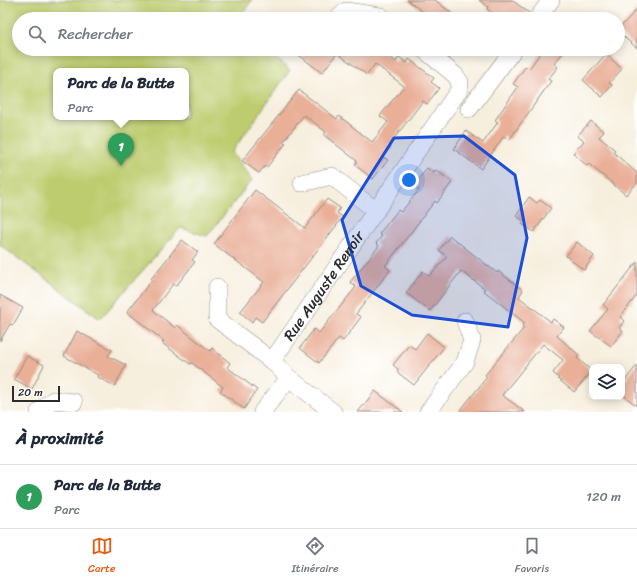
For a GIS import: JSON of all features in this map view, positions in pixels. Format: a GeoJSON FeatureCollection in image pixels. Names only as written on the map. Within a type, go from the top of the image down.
{"type":"FeatureCollection","features":[{"type":"Feature","properties":{"kind":"street"},"geometry":{"type":"LineString","coordinates":[[542,12],[551,0]]}},
{"type":"Feature","properties":{"kind":"street","name":"Rue Auguste Renoir"},"geometry":{"type":"LineString","coordinates":[[272,362],[459,90],[460,82],[455,75],[431,56]]}},
{"type":"Feature","properties":{"kind":"street"},"geometry":{"type":"LineString","coordinates":[[469,109],[509,56]]}},
{"type":"Feature","properties":{"kind":"street"},"geometry":{"type":"LineString","coordinates":[[302,183],[332,176],[376,210]]}},
{"type":"Feature","properties":{"kind":"street"},"geometry":{"type":"LineString","coordinates":[[217,287],[217,319],[333,412]]}},
{"type":"Feature","properties":{"kind":"street"},"geometry":{"type":"LineString","coordinates":[[428,412],[465,362],[472,340],[465,321]]}},
{"type":"Feature","properties":{"kind":"street"},"geometry":{"type":"LineString","coordinates":[[262,412],[289,378]]}},
{"type":"Feature","properties":{"kind":"street"},"geometry":{"type":"LineString","coordinates":[[39,412],[53,400],[74,402]]}},
{"type":"Feature","properties":{"kind":"highlighted area"},"geometry":{"type":"Polygon","coordinates":[[[464,136],[515,175],[527,238],[508,327],[412,315],[361,286],[342,220],[394,138],[464,136]]]}},
{"type":"Feature","properties":{"kind":"green space"},"geometry":{"type":"Polygon","coordinates":[[[0,0],[252,0],[244,12],[12,12],[12,56],[273,56],[290,70],[232,152],[252,180],[207,236],[180,228],[100,319],[0,245],[0,0]]]}},
{"type":"Feature","properties":{"kind":"building"},"geometry":{"type":"Polygon","coordinates":[[[407,0],[435,0],[450,12],[423,12],[407,0]]]}},
{"type":"Feature","properties":{"kind":"building"},"geometry":{"type":"Polygon","coordinates":[[[479,0],[512,0],[528,12],[491,12],[487,9],[488,7],[479,0]]]}},
{"type":"Feature","properties":{"kind":"building"},"geometry":{"type":"Polygon","coordinates":[[[637,9],[637,48],[625,38],[625,22],[637,9]]]}},
{"type":"Feature","properties":{"kind":"building"},"geometry":{"type":"Polygon","coordinates":[[[300,56],[335,56],[322,73],[300,56]]]}},
{"type":"Feature","properties":{"kind":"building"},"geometry":{"type":"Polygon","coordinates":[[[341,56],[389,56],[396,62],[399,57],[407,63],[409,59],[434,78],[431,82],[439,88],[427,104],[423,101],[389,145],[391,147],[383,157],[388,160],[373,179],[355,165],[357,161],[324,135],[326,132],[304,115],[283,142],[286,143],[267,167],[265,166],[259,173],[242,161],[299,90],[337,119],[339,116],[372,142],[388,122],[380,116],[404,86],[375,64],[367,75],[341,56]]]}},
{"type":"Feature","properties":{"kind":"building"},"geometry":{"type":"Polygon","coordinates":[[[538,56],[560,56],[554,64],[558,67],[548,79],[551,81],[509,140],[504,136],[481,169],[454,149],[466,131],[483,143],[498,122],[495,120],[518,87],[513,84],[526,66],[529,69],[538,56]]]}},
{"type":"Feature","properties":{"kind":"building"},"geometry":{"type":"Polygon","coordinates":[[[604,56],[608,56],[622,69],[609,83],[612,85],[602,97],[583,80],[604,56]]]}},
{"type":"Feature","properties":{"kind":"building"},"geometry":{"type":"Polygon","coordinates":[[[591,121],[604,132],[599,137],[615,150],[613,152],[637,173],[637,183],[626,195],[589,164],[587,166],[573,153],[584,141],[577,136],[591,121]]]}},
{"type":"Feature","properties":{"kind":"building"},"geometry":{"type":"Polygon","coordinates":[[[427,168],[434,173],[436,170],[452,182],[437,203],[435,201],[385,266],[390,270],[356,314],[361,317],[343,341],[339,338],[319,363],[300,348],[314,329],[319,333],[356,287],[350,282],[379,246],[376,243],[382,236],[379,234],[398,210],[401,212],[419,190],[414,186],[427,168]]]}},
{"type":"Feature","properties":{"kind":"building"},"geometry":{"type":"Polygon","coordinates":[[[255,190],[305,228],[327,199],[340,208],[337,213],[343,217],[262,322],[255,317],[252,322],[240,312],[264,282],[214,244],[255,190]]]}},
{"type":"Feature","properties":{"kind":"building"},"geometry":{"type":"Polygon","coordinates":[[[529,197],[537,203],[540,200],[551,208],[534,232],[522,224],[524,221],[516,216],[529,197]]]}},
{"type":"Feature","properties":{"kind":"building"},"geometry":{"type":"Polygon","coordinates":[[[450,236],[497,273],[498,271],[523,290],[519,297],[551,322],[553,319],[564,327],[557,336],[579,355],[577,358],[589,368],[589,374],[574,392],[553,373],[563,360],[543,344],[502,395],[525,412],[459,412],[487,377],[485,375],[524,328],[522,326],[525,323],[461,271],[430,311],[406,293],[423,271],[429,276],[447,257],[439,250],[450,236]]]}},
{"type":"Feature","properties":{"kind":"building"},"geometry":{"type":"Polygon","coordinates":[[[182,240],[198,252],[192,260],[195,262],[176,286],[173,284],[153,310],[175,328],[177,325],[210,351],[212,348],[230,363],[227,367],[257,390],[244,409],[220,391],[223,387],[192,363],[190,364],[162,343],[164,341],[127,312],[182,240]]]}},
{"type":"Feature","properties":{"kind":"building"},"geometry":{"type":"Polygon","coordinates":[[[577,242],[594,256],[584,270],[566,256],[577,242]]]}},
{"type":"Feature","properties":{"kind":"building"},"geometry":{"type":"Polygon","coordinates":[[[637,262],[637,295],[620,317],[624,321],[619,328],[623,331],[611,346],[590,331],[608,309],[603,305],[637,262]]]}},
{"type":"Feature","properties":{"kind":"building"},"geometry":{"type":"Polygon","coordinates":[[[0,295],[23,308],[13,325],[10,324],[0,341],[0,295]]]}},
{"type":"Feature","properties":{"kind":"building"},"geometry":{"type":"Polygon","coordinates":[[[77,331],[112,350],[108,356],[126,365],[115,386],[97,377],[98,375],[64,356],[77,331]]]}},
{"type":"Feature","properties":{"kind":"building"},"geometry":{"type":"Polygon","coordinates":[[[427,333],[444,347],[414,385],[397,372],[398,369],[393,365],[409,345],[415,349],[427,333]]]}},
{"type":"Feature","properties":{"kind":"building"},"geometry":{"type":"Polygon","coordinates":[[[27,356],[44,365],[32,389],[14,379],[27,356]]]}},
{"type":"Feature","properties":{"kind":"building"},"geometry":{"type":"Polygon","coordinates":[[[637,365],[637,406],[625,396],[625,381],[637,365]]]}},
{"type":"Feature","properties":{"kind":"building"},"geometry":{"type":"Polygon","coordinates":[[[375,391],[403,412],[358,412],[375,391]]]}},
{"type":"Feature","properties":{"kind":"place","name":"Parc de la Butte"},"geometry":{"type":"Point","coordinates":[121,166]}}]}
